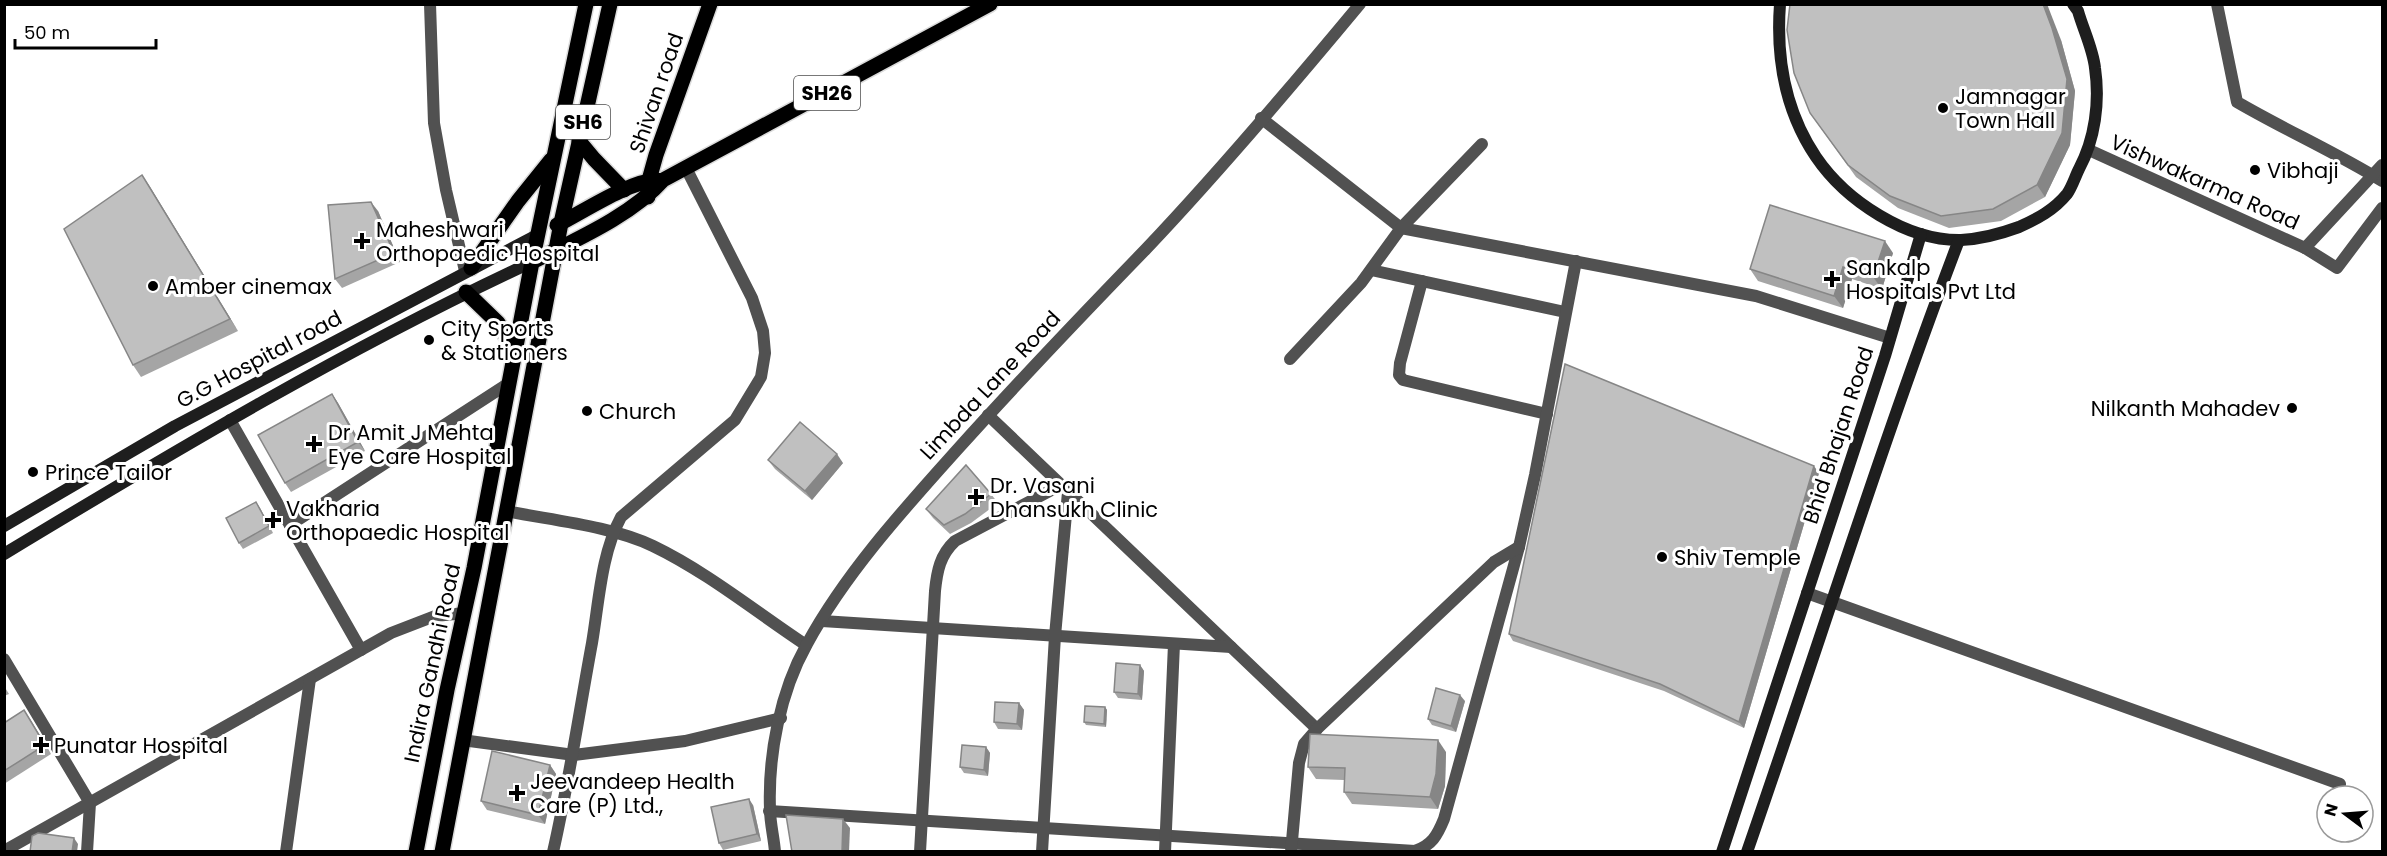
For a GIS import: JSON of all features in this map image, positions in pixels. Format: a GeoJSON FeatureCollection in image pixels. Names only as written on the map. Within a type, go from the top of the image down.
{"type":"FeatureCollection","features":[{"type":"Feature","properties":{"kind":"main road","name":"SH6"},"geometry":{"type":"LineString","coordinates":[[537,235],[586,4]]}},
{"type":"Feature","properties":{"kind":"main road","name":"SH6"},"geometry":{"type":"LineString","coordinates":[[558,244],[610,4]]}},
{"type":"Feature","properties":{"kind":"main road","name":"Shivan road"},"geometry":{"type":"LineString","coordinates":[[558,244],[648,197],[656,180],[710,4]]}},
{"type":"Feature","properties":{"kind":"main road","name":"SH26"},"geometry":{"type":"LineString","coordinates":[[537,235],[624,190],[686,168],[990,4]]}},
{"type":"Feature","properties":{"kind":"main road"},"geometry":{"type":"LineString","coordinates":[[1780,4],[1778,29],[1782,75],[1794,114],[1816,157],[1847,191],[1885,220],[1921,234],[1959,240],[1985,238],[2042,218],[2067,194],[2089,150],[2096,117],[2095,67],[2078,11],[2073,4]]}},
{"type":"Feature","properties":{"kind":"main road"},"geometry":{"type":"LineString","coordinates":[[579,141],[624,190]]}},
{"type":"Feature","properties":{"kind":"main road"},"geometry":{"type":"LineString","coordinates":[[468,270],[553,157]]}},
{"type":"Feature","properties":{"kind":"main road","name":"Bhid Bhajan Road"},"geometry":{"type":"LineString","coordinates":[[1722,852],[1890,338],[1921,234]]}},
{"type":"Feature","properties":{"kind":"main road","name":"G.G Hospital road"},"geometry":{"type":"LineString","coordinates":[[4,526],[175,426],[537,235]]}},
{"type":"Feature","properties":{"kind":"main road","name":"Indira Gandhi Road"},"geometry":{"type":"LineString","coordinates":[[416,852],[447,690],[465,613],[537,235]]}},
{"type":"Feature","properties":{"kind":"main road"},"geometry":{"type":"LineString","coordinates":[[1747,852],[1922,336],[1959,240]]}},
{"type":"Feature","properties":{"kind":"main road"},"geometry":{"type":"LineString","coordinates":[[532,262],[558,244]]}},
{"type":"Feature","properties":{"kind":"main road","name":"Indira Gandhi Road"},"geometry":{"type":"LineString","coordinates":[[442,852],[558,244]]}},
{"type":"Feature","properties":{"kind":"main road","name":"G.G Hospital road"},"geometry":{"type":"LineString","coordinates":[[4,554],[230,420],[366,344],[466,292],[532,262]]}},
{"type":"Feature","properties":{"kind":"main road"},"geometry":{"type":"LineString","coordinates":[[466,292],[498,323],[515,351]]}},
{"type":"Feature","properties":{"kind":"main road"},"geometry":{"type":"LineString","coordinates":[[175,426],[187,446]]}},
{"type":"Feature","properties":{"kind":"street"},"geometry":{"type":"LineString","coordinates":[[430,4],[434,123],[446,190],[468,270]]}},
{"type":"Feature","properties":{"kind":"street","name":"Limbda Lane Road"},"geometry":{"type":"LineString","coordinates":[[775,852],[770,811],[771,780],[789,685],[806,645],[843,588],[908,504],[1060,336],[1154,240],[1360,4]]}},
{"type":"Feature","properties":{"kind":"street"},"geometry":{"type":"LineString","coordinates":[[2217,4],[2237,102],[2280,128],[2344,157],[2378,178]]}},
{"type":"Feature","properties":{"kind":"street"},"geometry":{"type":"LineString","coordinates":[[1262,118],[1401,228],[1756,296],[1890,338]]}},
{"type":"Feature","properties":{"kind":"street"},"geometry":{"type":"LineString","coordinates":[[1290,358],[1371,270],[1401,228],[1482,144]]}},
{"type":"Feature","properties":{"kind":"street","name":"Vishwakarma Road"},"geometry":{"type":"LineString","coordinates":[[2089,150],[2305,248],[2337,268],[2382,208]]}},
{"type":"Feature","properties":{"kind":"street","name":"Vishwakarma Road"},"geometry":{"type":"LineString","coordinates":[[2305,248],[2378,178],[2382,165]]}},
{"type":"Feature","properties":{"kind":"street"},"geometry":{"type":"LineString","coordinates":[[553,852],[574,755],[601,586],[613,532],[621,518],[735,420],[761,377],[765,353],[763,331],[752,298],[686,168]]}},
{"type":"Feature","properties":{"kind":"street"},"geometry":{"type":"LineString","coordinates":[[770,811],[1166,835],[1291,847],[1415,851],[1425,847],[1436,838],[1453,787],[1519,547],[1576,261]]}},
{"type":"Feature","properties":{"kind":"street"},"geometry":{"type":"LineString","coordinates":[[1371,270],[1565,312]]}},
{"type":"Feature","properties":{"kind":"street"},"geometry":{"type":"LineString","coordinates":[[1422,281],[1400,363],[1399,375],[1403,380],[1547,414]]}},
{"type":"Feature","properties":{"kind":"street"},"geometry":{"type":"LineString","coordinates":[[290,525],[509,383]]}},
{"type":"Feature","properties":{"kind":"street"},"geometry":{"type":"LineString","coordinates":[[988,415],[1317,729]]}},
{"type":"Feature","properties":{"kind":"street"},"geometry":{"type":"LineString","coordinates":[[230,420],[361,650]]}},
{"type":"Feature","properties":{"kind":"street"},"geometry":{"type":"LineString","coordinates":[[920,852],[937,571],[945,551],[956,541],[1064,488]]}},
{"type":"Feature","properties":{"kind":"street"},"geometry":{"type":"LineString","coordinates":[[1042,852],[1064,488]]}},
{"type":"Feature","properties":{"kind":"street"},"geometry":{"type":"LineString","coordinates":[[506,512],[613,532],[651,545],[697,571],[806,645]]}},
{"type":"Feature","properties":{"kind":"street"},"geometry":{"type":"LineString","coordinates":[[1291,847],[1299,763],[1304,744],[1317,729],[1494,562],[1519,547]]}},
{"type":"Feature","properties":{"kind":"street"},"geometry":{"type":"LineString","coordinates":[[1807,593],[2340,784]]}},
{"type":"Feature","properties":{"kind":"street"},"geometry":{"type":"LineString","coordinates":[[4,851],[391,633],[435,616],[465,613]]}},
{"type":"Feature","properties":{"kind":"street"},"geometry":{"type":"LineString","coordinates":[[822,621],[1231,647]]}},
{"type":"Feature","properties":{"kind":"street"},"geometry":{"type":"LineString","coordinates":[[1165,852],[1174,644]]}},
{"type":"Feature","properties":{"kind":"street"},"geometry":{"type":"LineString","coordinates":[[4,659],[90,803],[87,852]]}},
{"type":"Feature","properties":{"kind":"street"},"geometry":{"type":"LineString","coordinates":[[286,852],[310,679]]}},
{"type":"Feature","properties":{"kind":"street"},"geometry":{"type":"LineString","coordinates":[[462,740],[574,755],[685,741],[781,718]]}},
{"type":"Feature","properties":{"kind":"building","name":"Jamnagar Town Hall"},"geometry":{"type":"Polygon","coordinates":[[[1790,4],[2043,4],[2067,79],[2062,133],[2037,185],[1993,209],[1941,216],[1890,196],[1848,165],[1810,113],[1794,73],[1787,30],[1790,4]]]}},
{"type":"Feature","properties":{"kind":"building","name":"Amber cinemax"},"geometry":{"type":"Polygon","coordinates":[[[142,175],[230,319],[133,365],[64,229],[142,175]]]}},
{"type":"Feature","properties":{"kind":"building"},"geometry":{"type":"Polygon","coordinates":[[[371,202],[394,253],[335,279],[328,205],[371,202]]]}},
{"type":"Feature","properties":{"kind":"building"},"geometry":{"type":"Polygon","coordinates":[[[1770,205],[1885,241],[1873,277],[1843,267],[1834,296],[1750,269],[1770,205]]]}},
{"type":"Feature","properties":{"kind":"building","name":"Shiv Temple"},"geometry":{"type":"Polygon","coordinates":[[[1565,364],[1814,466],[1739,722],[1660,684],[1509,634],[1565,364]]]}},
{"type":"Feature","properties":{"kind":"building"},"geometry":{"type":"Polygon","coordinates":[[[332,394],[358,442],[285,483],[258,435],[332,394]]]}},
{"type":"Feature","properties":{"kind":"building"},"geometry":{"type":"Polygon","coordinates":[[[800,422],[837,454],[805,491],[768,460],[800,422]]]}},
{"type":"Feature","properties":{"kind":"building"},"geometry":{"type":"Polygon","coordinates":[[[966,465],[991,494],[965,514],[944,525],[926,509],[966,465]]]}},
{"type":"Feature","properties":{"kind":"building"},"geometry":{"type":"Polygon","coordinates":[[[256,502],[269,526],[239,543],[226,518],[256,502]]]}},
{"type":"Feature","properties":{"kind":"building"},"geometry":{"type":"Polygon","coordinates":[[[1116,663],[1140,665],[1138,694],[1114,692],[1116,663]]]}},
{"type":"Feature","properties":{"kind":"building"},"geometry":{"type":"Polygon","coordinates":[[[1436,688],[1460,695],[1451,726],[1428,719],[1436,688]]]}},
{"type":"Feature","properties":{"kind":"building"},"geometry":{"type":"Polygon","coordinates":[[[995,702],[1019,703],[1017,724],[994,722],[995,702]]]}},
{"type":"Feature","properties":{"kind":"building"},"geometry":{"type":"Polygon","coordinates":[[[1085,706],[1105,707],[1104,724],[1084,722],[1085,706]]]}},
{"type":"Feature","properties":{"kind":"building"},"geometry":{"type":"Polygon","coordinates":[[[24,710],[45,745],[4,771],[4,723],[24,710]]]}},
{"type":"Feature","properties":{"kind":"building"},"geometry":{"type":"Polygon","coordinates":[[[1310,734],[1438,740],[1436,774],[1430,797],[1344,792],[1345,768],[1308,767],[1310,734]]]}},
{"type":"Feature","properties":{"kind":"building"},"geometry":{"type":"Polygon","coordinates":[[[962,745],[986,747],[984,770],[960,767],[962,745]]]}},
{"type":"Feature","properties":{"kind":"building"},"geometry":{"type":"Polygon","coordinates":[[[492,751],[550,765],[538,815],[481,801],[492,751]]]}},
{"type":"Feature","properties":{"kind":"building"},"geometry":{"type":"Polygon","coordinates":[[[749,799],[757,834],[719,843],[711,807],[749,799]]]}},
{"type":"Feature","properties":{"kind":"building"},"geometry":{"type":"Polygon","coordinates":[[[786,815],[843,819],[842,852],[792,852],[786,815]]]}},
{"type":"Feature","properties":{"kind":"building"},"geometry":{"type":"Polygon","coordinates":[[[38,833],[74,838],[72,852],[30,852],[32,836],[38,833]]]}},
{"type":"Feature","properties":{"kind":"place","name":"Jamnagar Town Hall"},"geometry":{"type":"Point","coordinates":[1943,108]}},
{"type":"Feature","properties":{"kind":"place","name":"Vibhaji"},"geometry":{"type":"Point","coordinates":[2255,170]}},
{"type":"Feature","properties":{"kind":"place","name":"Maheshwari Orthopaedic Hospital"},"geometry":{"type":"Point","coordinates":[362,241]}},
{"type":"Feature","properties":{"kind":"place","name":"Sankalp Hospitals Pvt Ltd"},"geometry":{"type":"Point","coordinates":[1832,279]}},
{"type":"Feature","properties":{"kind":"place","name":"Amber cinemax"},"geometry":{"type":"Point","coordinates":[153,286]}},
{"type":"Feature","properties":{"kind":"place","name":"City Sports & Stationers"},"geometry":{"type":"Point","coordinates":[429,340]}},
{"type":"Feature","properties":{"kind":"place","name":"Nilkanth Mahadev"},"geometry":{"type":"Point","coordinates":[2292,408]}},
{"type":"Feature","properties":{"kind":"place","name":"Church"},"geometry":{"type":"Point","coordinates":[587,411]}},
{"type":"Feature","properties":{"kind":"place","name":"Dr Amit J Mehta Eye Care Hospital"},"geometry":{"type":"Point","coordinates":[314,444]}},
{"type":"Feature","properties":{"kind":"place","name":"Prince Tailor"},"geometry":{"type":"Point","coordinates":[33,472]}},
{"type":"Feature","properties":{"kind":"place","name":"Dr. Vasani Dhansukh Clinic"},"geometry":{"type":"Point","coordinates":[976,497]}},
{"type":"Feature","properties":{"kind":"place","name":"Vakharia Orthopaedic Hospital"},"geometry":{"type":"Point","coordinates":[273,520]}},
{"type":"Feature","properties":{"kind":"place","name":"Shiv Temple"},"geometry":{"type":"Point","coordinates":[1662,557]}},
{"type":"Feature","properties":{"kind":"place","name":"Punatar Hospital"},"geometry":{"type":"Point","coordinates":[41,745]}},
{"type":"Feature","properties":{"kind":"place","name":"Jeevandeep Health Care (P) Ltd.,"},"geometry":{"type":"Point","coordinates":[517,793]}}]}
